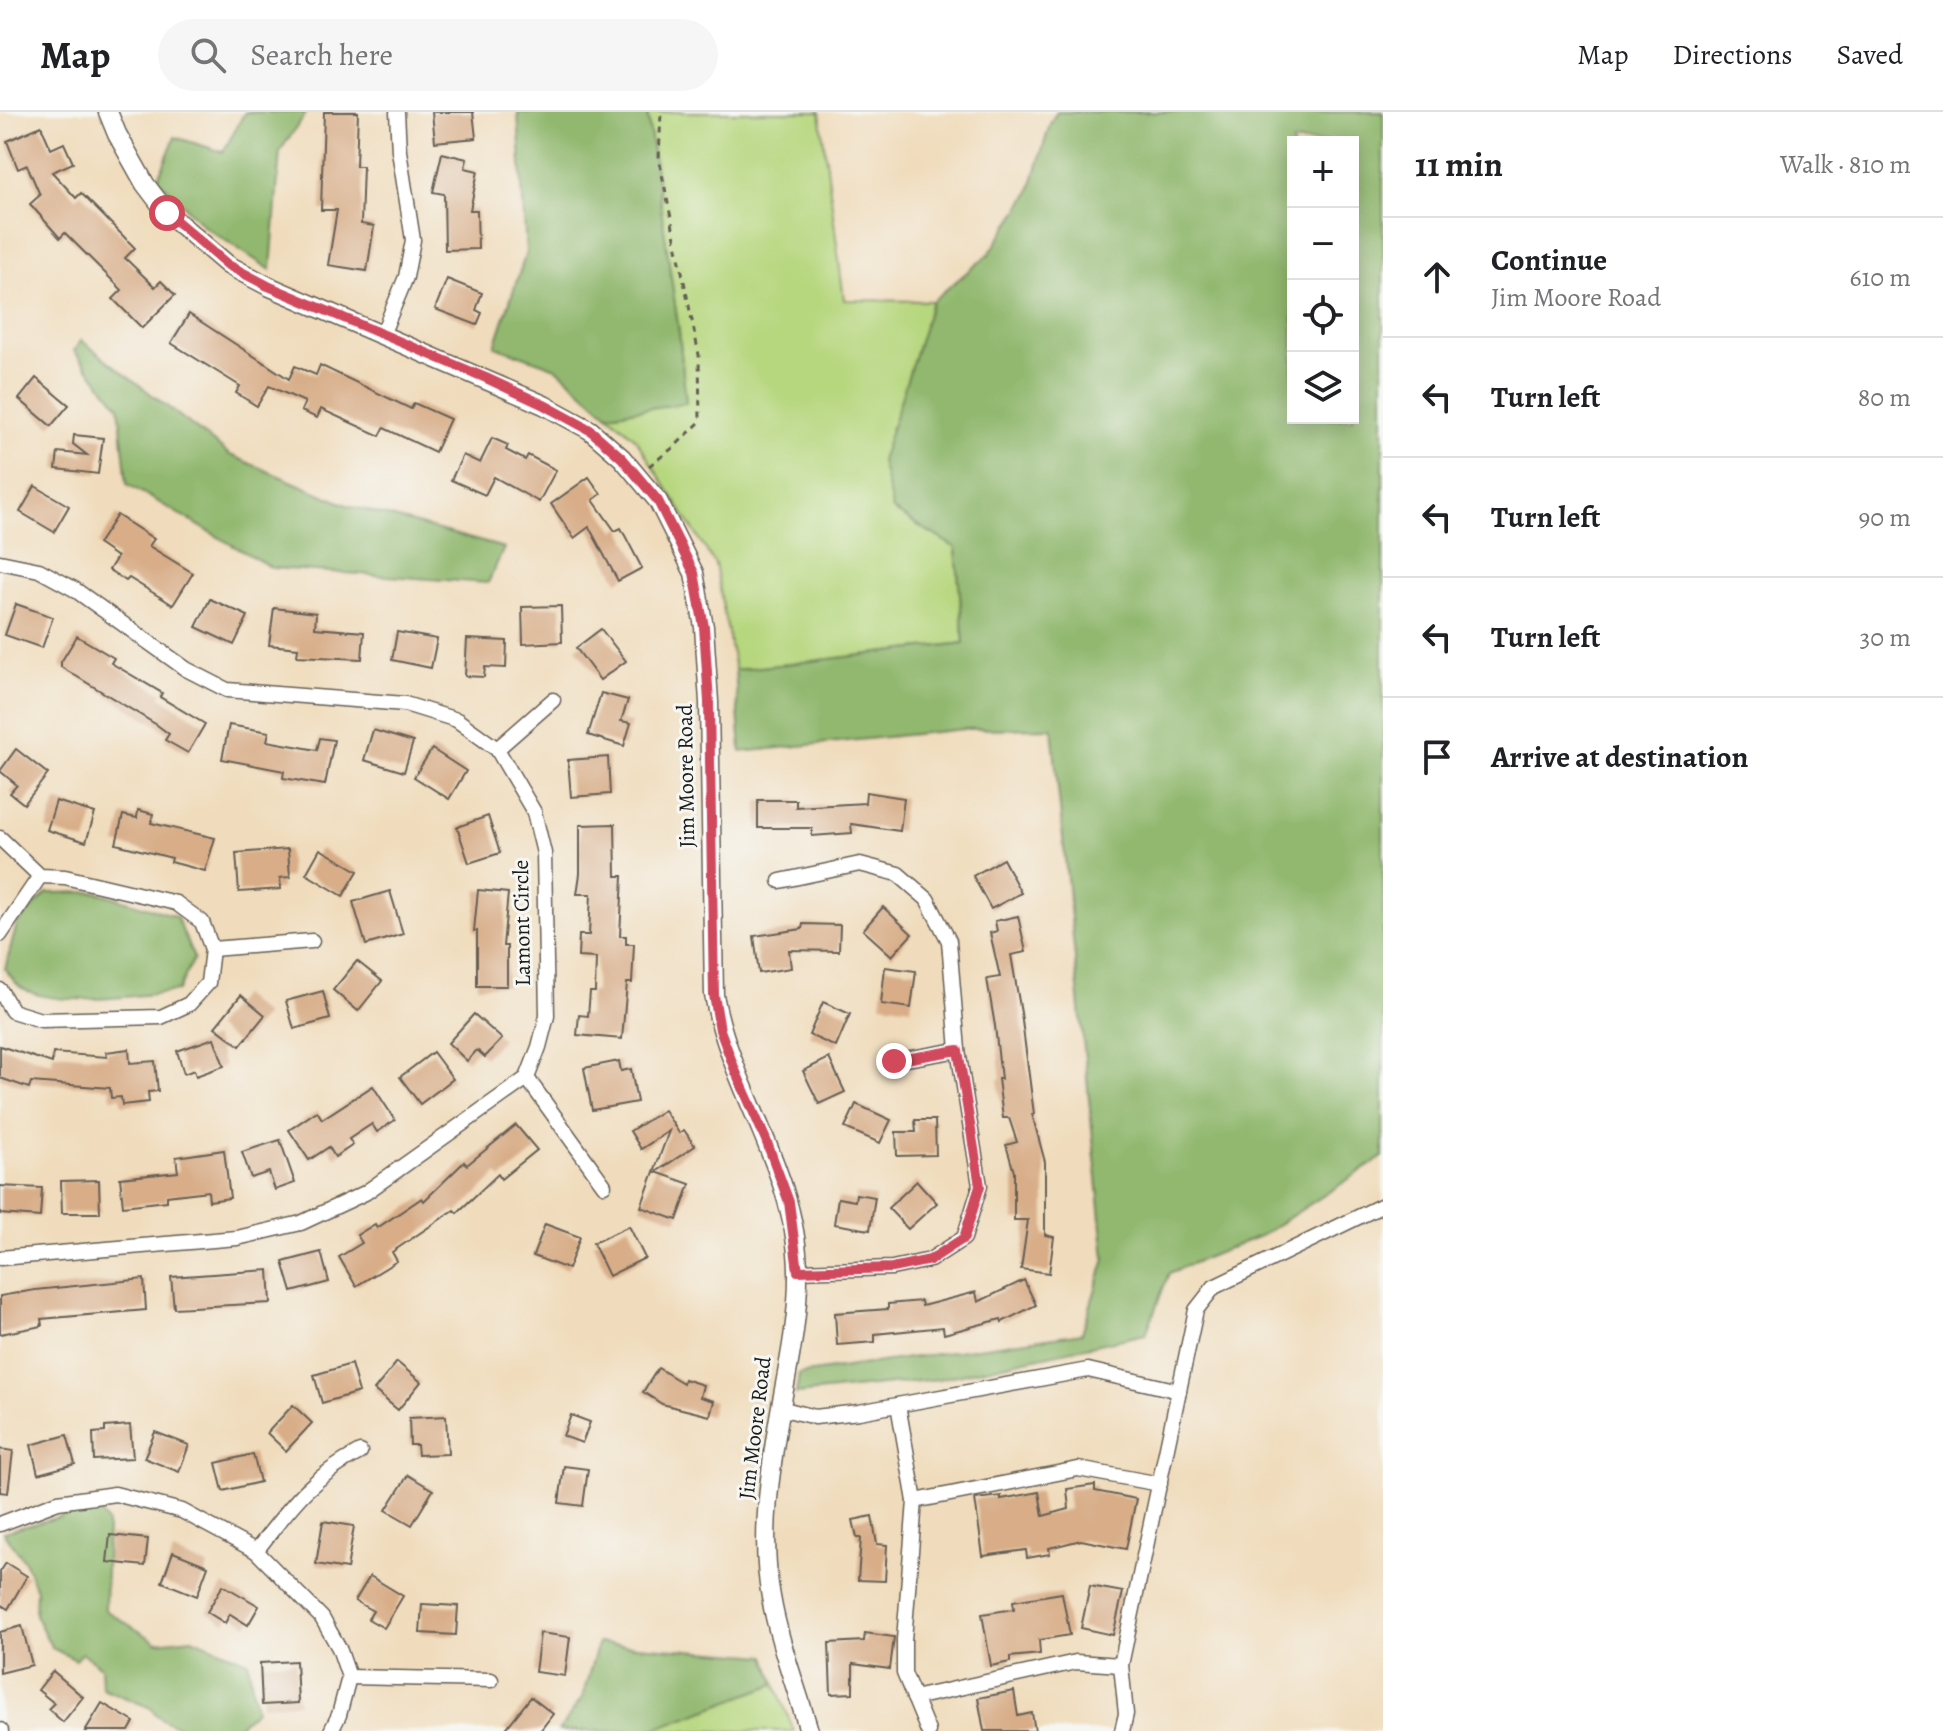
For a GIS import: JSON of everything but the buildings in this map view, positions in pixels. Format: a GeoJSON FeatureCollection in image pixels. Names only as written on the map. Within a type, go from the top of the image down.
{"type":"FeatureCollection","features":[{"type":"Feature","properties":{"kind":"street","name":"Jim Moore Road"},"geometry":{"type":"LineString","coordinates":[[108,112],[145,184],[167,213],[228,265],[268,286],[486,378],[590,430],[622,458],[667,515],[694,573],[704,627],[709,702],[714,995],[720,1030],[789,1202],[798,1271],[795,1313],[771,1465],[767,1543],[770,1593],[777,1628],[809,1731]]}},
{"type":"Feature","properties":{"kind":"street"},"geometry":{"type":"LineString","coordinates":[[382,335],[406,277],[413,240],[399,151],[397,112]]}},
{"type":"Feature","properties":{"kind":"street","name":"Lamont Circle"},"geometry":{"type":"LineString","coordinates":[[0,562],[39,570],[63,583],[186,669],[227,690],[405,704],[457,720],[497,749],[534,812],[544,853],[547,1016],[527,1078]]}},
{"type":"Feature","properties":{"kind":"street"},"geometry":{"type":"LineString","coordinates":[[497,749],[553,700]]}},
{"type":"Feature","properties":{"kind":"street"},"geometry":{"type":"LineString","coordinates":[[0,838],[40,876],[65,877],[176,903],[202,922],[212,949],[208,983],[189,1004],[161,1017],[41,1020],[12,1011],[0,990]]}},
{"type":"Feature","properties":{"kind":"street"},"geometry":{"type":"LineString","coordinates":[[780,881],[860,864],[898,874],[927,899],[949,941],[958,1050],[980,1186],[964,1238],[930,1260],[892,1268],[798,1271]]}},
{"type":"Feature","properties":{"kind":"street"},"geometry":{"type":"LineString","coordinates":[[0,935],[40,876]]}},
{"type":"Feature","properties":{"kind":"street"},"geometry":{"type":"LineString","coordinates":[[212,949],[312,941]]}},
{"type":"Feature","properties":{"kind":"street"},"geometry":{"type":"LineString","coordinates":[[894,1061],[958,1050]]}},
{"type":"Feature","properties":{"kind":"street"},"geometry":{"type":"LineString","coordinates":[[0,1258],[237,1238],[301,1223],[365,1193],[527,1078],[604,1185]]}},
{"type":"Feature","properties":{"kind":"street"},"geometry":{"type":"LineString","coordinates":[[1122,1731],[1126,1714],[1121,1665],[1196,1310],[1214,1287],[1383,1205]]}},
{"type":"Feature","properties":{"kind":"street"},"geometry":{"type":"LineString","coordinates":[[780,1408],[815,1417],[1088,1370],[1179,1391]]}},
{"type":"Feature","properties":{"kind":"street"},"geometry":{"type":"LineString","coordinates":[[898,1405],[915,1501],[904,1673],[928,1731]]}},
{"type":"Feature","properties":{"kind":"street"},"geometry":{"type":"LineString","coordinates":[[256,1551],[305,1489],[329,1468],[360,1452]]}},
{"type":"Feature","properties":{"kind":"street"},"geometry":{"type":"LineString","coordinates":[[915,1501],[1078,1469],[1160,1484]]}},
{"type":"Feature","properties":{"kind":"street"},"geometry":{"type":"LineString","coordinates":[[0,1524],[58,1502],[115,1494],[182,1511],[256,1551],[322,1618],[339,1648],[349,1677],[339,1715],[331,1731]]}},
{"type":"Feature","properties":{"kind":"street"},"geometry":{"type":"LineString","coordinates":[[914,1698],[1076,1662],[1121,1665]]}},
{"type":"Feature","properties":{"kind":"street"},"geometry":{"type":"LineString","coordinates":[[349,1677],[491,1680]]}},
{"type":"Feature","properties":{"kind":"path"},"geometry":{"type":"LineString","coordinates":[[636,475],[674,447],[700,422],[699,355],[659,159],[661,112]]}},
{"type":"Feature","properties":{"kind":"green space"},"geometry":{"type":"Polygon","coordinates":[[[245,112],[307,112],[280,151],[271,270],[205,227],[158,179],[175,137],[223,152],[245,112]]]}},
{"type":"Feature","properties":{"kind":"green space"},"geometry":{"type":"Polygon","coordinates":[[[518,112],[647,112],[679,332],[686,403],[608,414],[556,368],[495,346],[526,253],[518,112]]]}},
{"type":"Feature","properties":{"kind":"green space"},"geometry":{"type":"Polygon","coordinates":[[[647,112],[820,112],[844,300],[932,301],[915,358],[893,510],[956,548],[964,643],[735,670],[715,564],[635,438],[608,414],[686,403],[679,332],[647,112]]]}},
{"type":"Feature","properties":{"kind":"green space"},"geometry":{"type":"Polygon","coordinates":[[[1057,112],[1383,112],[1383,1157],[1262,1235],[1169,1273],[1146,1334],[939,1379],[796,1394],[799,1374],[1082,1333],[1105,1259],[1052,728],[965,729],[741,752],[735,670],[964,643],[956,548],[893,510],[881,461],[932,301],[989,254],[1029,194],[1051,121],[1057,112]]]}},
{"type":"Feature","properties":{"kind":"green space"},"geometry":{"type":"Polygon","coordinates":[[[81,340],[230,455],[347,505],[504,548],[488,583],[272,568],[127,484],[119,406],[74,351],[81,340]]]}},
{"type":"Feature","properties":{"kind":"green space"},"geometry":{"type":"Polygon","coordinates":[[[97,892],[176,916],[194,958],[178,991],[75,999],[36,994],[17,984],[5,969],[17,924],[47,893],[97,892]]]}},
{"type":"Feature","properties":{"kind":"green space"},"geometry":{"type":"Polygon","coordinates":[[[97,1507],[107,1523],[105,1610],[157,1642],[192,1638],[248,1661],[256,1710],[232,1731],[197,1730],[166,1721],[151,1708],[102,1688],[101,1667],[82,1653],[76,1660],[52,1648],[35,1615],[36,1590],[24,1560],[3,1532],[97,1507]]]}},
{"type":"Feature","properties":{"kind":"green space"},"geometry":{"type":"Polygon","coordinates":[[[598,1643],[766,1656],[775,1684],[649,1731],[559,1731],[582,1698],[598,1643]]]}},
{"type":"Feature","properties":{"kind":"green space"},"geometry":{"type":"Polygon","coordinates":[[[775,1684],[794,1731],[649,1731],[760,1688],[775,1684]]]}},
{"type":"Feature","properties":{"kind":"route"},"geometry":{"type":"LineString","coordinates":[[167,213],[228,265],[268,286],[486,378],[590,430],[622,458],[667,515],[694,573],[704,627],[709,702],[714,995],[720,1030],[789,1202],[798,1271],[892,1268],[930,1260],[964,1238],[980,1186],[958,1050],[894,1061]]}}]}
